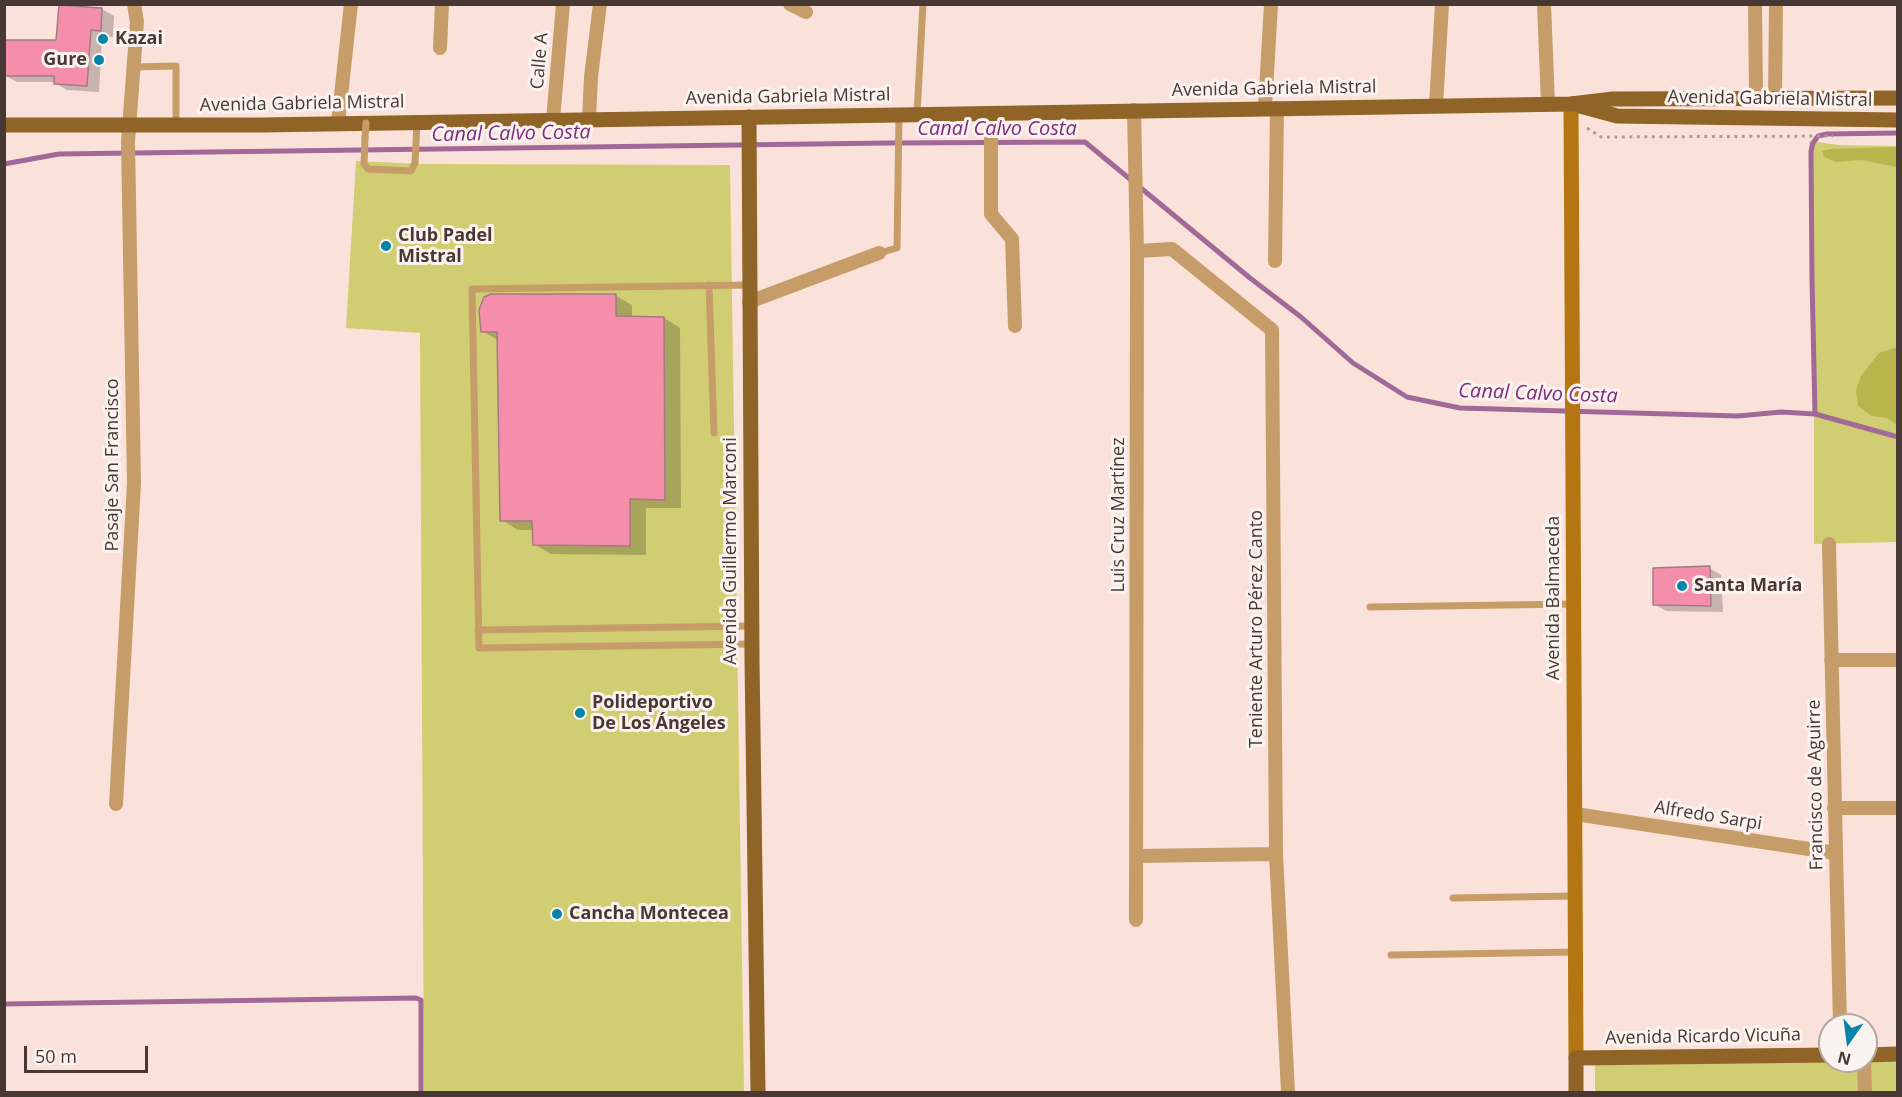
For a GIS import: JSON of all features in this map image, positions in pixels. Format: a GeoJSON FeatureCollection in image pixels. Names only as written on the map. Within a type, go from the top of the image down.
{"type":"FeatureCollection","features":[{"type":"Feature","properties":{"kind":"main road","name":"Avenida Gabriela Mistral"},"geometry":{"type":"LineString","coordinates":[[4,125],[128,133],[176,125],[338,123],[365,131],[589,119],[749,124],[899,122],[918,114],[1572,104],[1613,99],[1898,98]]}},
{"type":"Feature","properties":{"kind":"main road","name":"Avenida Gabriela Mistral"},"geometry":{"type":"LineString","coordinates":[[1572,104],[1617,116],[1898,120]]}},
{"type":"Feature","properties":{"kind":"main road","name":"Avenida Balmaceda"},"geometry":{"type":"LineString","coordinates":[[1572,104],[1576,1092]]}},
{"type":"Feature","properties":{"kind":"main road","name":"Avenida Guillermo Marconi"},"geometry":{"type":"LineString","coordinates":[[749,124],[752,644],[758,1092]]}},
{"type":"Feature","properties":{"kind":"main road"},"geometry":{"type":"LineString","coordinates":[[1878,1055],[1898,1054]]}},
{"type":"Feature","properties":{"kind":"main road","name":"Avenida Ricardo Vicuña"},"geometry":{"type":"LineString","coordinates":[[1576,1058],[1818,1055]]}},
{"type":"Feature","properties":{"kind":"street","name":"Pasaje San Francisco"},"geometry":{"type":"LineString","coordinates":[[116,804],[134,483],[128,133],[137,21],[134,4]]}},
{"type":"Feature","properties":{"kind":"street"},"geometry":{"type":"LineString","coordinates":[[338,123],[351,4]]}},
{"type":"Feature","properties":{"kind":"street"},"geometry":{"type":"LineString","coordinates":[[440,48],[442,4]]}},
{"type":"Feature","properties":{"kind":"street","name":"Calle A"},"geometry":{"type":"LineString","coordinates":[[554,120],[563,4]]}},
{"type":"Feature","properties":{"kind":"street"},"geometry":{"type":"LineString","coordinates":[[589,119],[591,77],[600,4]]}},
{"type":"Feature","properties":{"kind":"street"},"geometry":{"type":"LineString","coordinates":[[790,4],[806,12]]}},
{"type":"Feature","properties":{"kind":"street"},"geometry":{"type":"LineString","coordinates":[[1271,4],[1275,261]]}},
{"type":"Feature","properties":{"kind":"street"},"geometry":{"type":"LineString","coordinates":[[1436,106],[1442,4]]}},
{"type":"Feature","properties":{"kind":"street"},"geometry":{"type":"LineString","coordinates":[[1544,4],[1548,104]]}},
{"type":"Feature","properties":{"kind":"street"},"geometry":{"type":"LineString","coordinates":[[1755,4],[1756,98]]}},
{"type":"Feature","properties":{"kind":"street"},"geometry":{"type":"LineString","coordinates":[[1775,98],[1776,4]]}},
{"type":"Feature","properties":{"kind":"street","name":"Luis Cruz Martínez"},"geometry":{"type":"LineString","coordinates":[[1134,110],[1137,250],[1136,920]]}},
{"type":"Feature","properties":{"kind":"street"},"geometry":{"type":"LineString","coordinates":[[991,113],[991,214],[1012,239],[1015,326]]}},
{"type":"Feature","properties":{"kind":"street","name":"Teniente Arturo Pérez Canto"},"geometry":{"type":"LineString","coordinates":[[1137,250],[1172,249],[1272,330],[1276,854],[1288,1092]]}},
{"type":"Feature","properties":{"kind":"street"},"geometry":{"type":"LineString","coordinates":[[749,302],[879,253]]}},
{"type":"Feature","properties":{"kind":"street","name":"Francisco de Aguirre"},"geometry":{"type":"LineString","coordinates":[[1829,544],[1840,1013]]}},
{"type":"Feature","properties":{"kind":"street"},"geometry":{"type":"LineString","coordinates":[[1831,660],[1898,660]]}},
{"type":"Feature","properties":{"kind":"street"},"geometry":{"type":"LineString","coordinates":[[1834,808],[1898,808]]}},
{"type":"Feature","properties":{"kind":"street","name":"Alfredo Sarpi"},"geometry":{"type":"LineString","coordinates":[[1575,814],[1836,853]]}},
{"type":"Feature","properties":{"kind":"street"},"geometry":{"type":"LineString","coordinates":[[1137,856],[1276,854]]}},
{"type":"Feature","properties":{"kind":"street"},"geometry":{"type":"LineString","coordinates":[[1864,1073],[1865,1092]]}},
{"type":"Feature","properties":{"kind":"lane"},"geometry":{"type":"LineString","coordinates":[[918,114],[923,4]]}},
{"type":"Feature","properties":{"kind":"lane"},"geometry":{"type":"LineString","coordinates":[[134,67],[176,66],[176,125]]}},
{"type":"Feature","properties":{"kind":"lane"},"geometry":{"type":"LineString","coordinates":[[879,253],[897,248],[899,122]]}},
{"type":"Feature","properties":{"kind":"lane"},"geometry":{"type":"LineString","coordinates":[[365,131],[364,164],[368,169],[411,171],[415,166],[417,130]]}},
{"type":"Feature","properties":{"kind":"lane"},"geometry":{"type":"LineString","coordinates":[[709,285],[714,433]]}},
{"type":"Feature","properties":{"kind":"lane"},"geometry":{"type":"LineString","coordinates":[[749,285],[472,289],[479,648],[752,644]]}},
{"type":"Feature","properties":{"kind":"lane"},"geometry":{"type":"LineString","coordinates":[[1370,607],[1573,604]]}},
{"type":"Feature","properties":{"kind":"lane"},"geometry":{"type":"LineString","coordinates":[[478,630],[752,626]]}},
{"type":"Feature","properties":{"kind":"lane"},"geometry":{"type":"LineString","coordinates":[[1454,898],[1575,896]]}},
{"type":"Feature","properties":{"kind":"lane"},"geometry":{"type":"LineString","coordinates":[[1391,955],[1576,952]]}},
{"type":"Feature","properties":{"kind":"path"},"geometry":{"type":"LineString","coordinates":[[1803,136],[1835,136]]}},
{"type":"Feature","properties":{"kind":"shaded area"},"geometry":{"type":"Polygon","coordinates":[[[1809,141],[1839,145],[1897,146],[1897,542],[1814,544],[1809,141]]]}},
{"type":"Feature","properties":{"kind":"shaded area"},"geometry":{"type":"Polygon","coordinates":[[[1897,147],[1897,167],[1861,160],[1836,162],[1824,157],[1822,151],[1831,149],[1897,147]]]}},
{"type":"Feature","properties":{"kind":"shaded area","name":"Polideportivo De Los Ángeles"},"geometry":{"type":"Polygon","coordinates":[[[356,161],[421,164],[730,165],[744,1092],[424,1092],[420,333],[346,328],[356,161]]]}},
{"type":"Feature","properties":{"kind":"shaded area"},"geometry":{"type":"Polygon","coordinates":[[[1898,347],[1897,425],[1887,418],[1872,416],[1858,406],[1856,390],[1861,376],[1879,353],[1898,347]]]}},
{"type":"Feature","properties":{"kind":"shaded area"},"geometry":{"type":"Polygon","coordinates":[[[1897,1057],[1897,1092],[1595,1092],[1595,1061],[1818,1061],[1818,1073],[1878,1073],[1878,1059],[1897,1057]]]}},
{"type":"Feature","properties":{"kind":"building"},"geometry":{"type":"Polygon","coordinates":[[[59,5],[102,8],[101,31],[91,30],[87,86],[54,84],[54,76],[4,76],[4,40],[56,40],[59,5]]]}},
{"type":"Feature","properties":{"kind":"building"},"geometry":{"type":"Polygon","coordinates":[[[491,294],[616,294],[616,316],[664,317],[665,500],[630,499],[630,546],[533,545],[532,521],[500,521],[497,332],[481,332],[479,310],[484,297],[491,294]]]}},
{"type":"Feature","properties":{"kind":"building","name":"Santa María"},"geometry":{"type":"Polygon","coordinates":[[[1710,566],[1711,606],[1653,605],[1653,568],[1710,566]]]}},
{"type":"Feature","properties":{"kind":"waterway"},"geometry":{"type":"LineString","coordinates":[[1815,414],[1811,151],[1813,143],[1818,136],[1827,134],[1898,133]]}},
{"type":"Feature","properties":{"kind":"waterway","name":"Canal Calvo Costa"},"geometry":{"type":"LineString","coordinates":[[4,164],[59,154],[1085,142],[1250,278],[1301,317],[1353,363],[1407,397],[1460,408],[1738,416],[1781,412],[1815,414],[1898,437]]}},
{"type":"Feature","properties":{"kind":"waterway"},"geometry":{"type":"LineString","coordinates":[[4,1004],[416,998],[421,1000],[421,1092]]}},
{"type":"Feature","properties":{"kind":"place","name":"Kazai"},"geometry":{"type":"Point","coordinates":[103,39]}},
{"type":"Feature","properties":{"kind":"place","name":"Gure"},"geometry":{"type":"Point","coordinates":[99,60]}},
{"type":"Feature","properties":{"kind":"place","name":"Club Padel Mistral"},"geometry":{"type":"Point","coordinates":[386,246]}},
{"type":"Feature","properties":{"kind":"place","name":"Santa María"},"geometry":{"type":"Point","coordinates":[1682,586]}},
{"type":"Feature","properties":{"kind":"place","name":"Polideportivo De Los Ángeles"},"geometry":{"type":"Point","coordinates":[580,713]}},
{"type":"Feature","properties":{"kind":"place","name":"Cancha Montecea"},"geometry":{"type":"Point","coordinates":[557,914]}}]}
